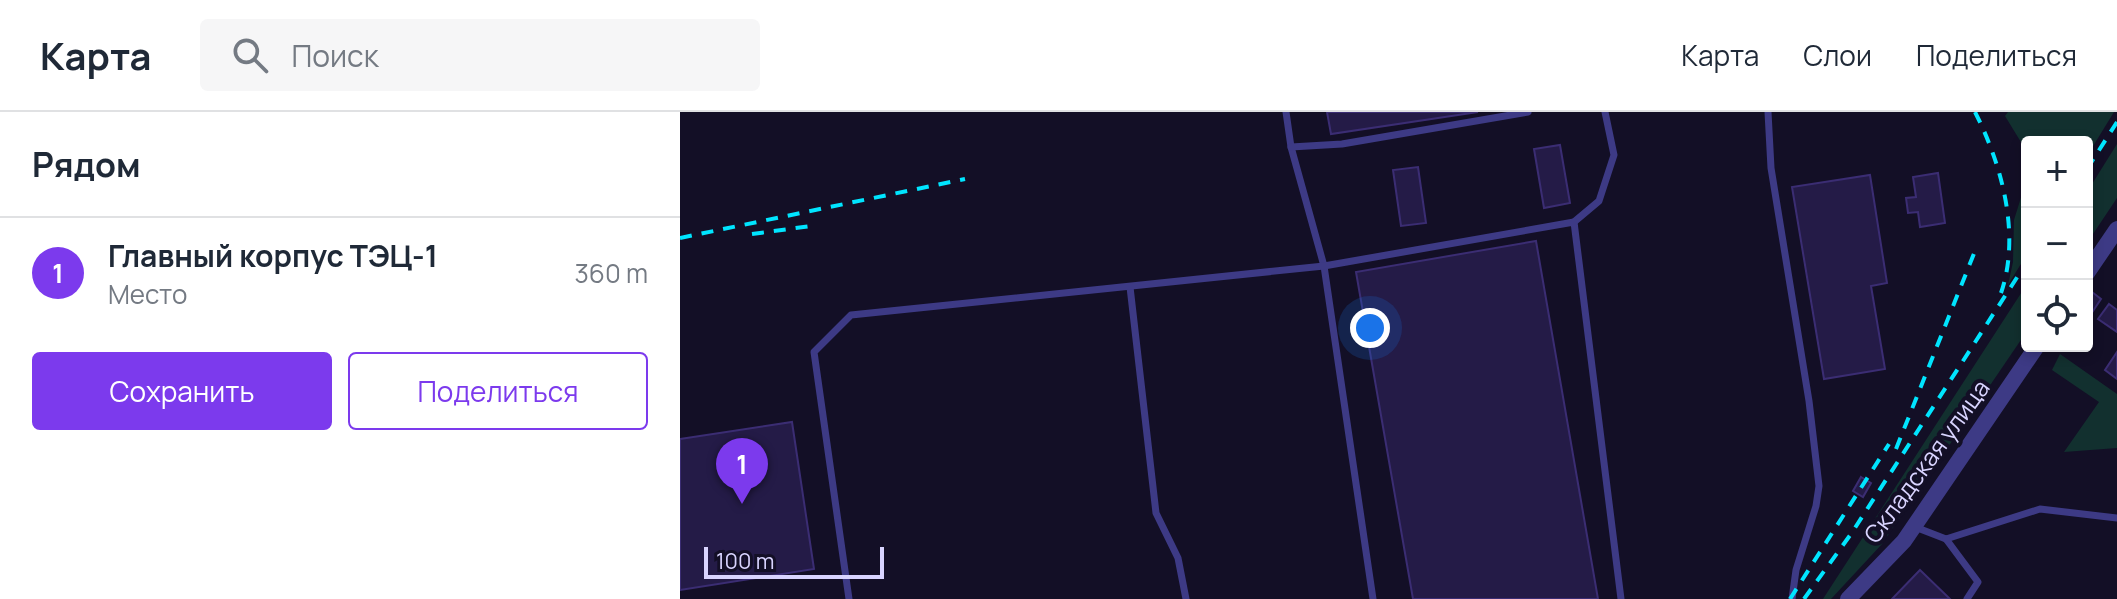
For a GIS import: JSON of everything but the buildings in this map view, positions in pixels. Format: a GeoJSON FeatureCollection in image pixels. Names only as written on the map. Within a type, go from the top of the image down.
{"type":"FeatureCollection","features":[{"type":"Feature","properties":{"kind":"street"},"geometry":{"type":"LineString","coordinates":[[2093,264],[2117,229]]}},
{"type":"Feature","properties":{"kind":"street","name":"Складская улица"},"geometry":{"type":"LineString","coordinates":[[1848,599],[1914,527],[2033,352]]}},
{"type":"Feature","properties":{"kind":"lane"},"geometry":{"type":"LineString","coordinates":[[1286,112],[1291,147],[1324,266],[1373,599]]}},
{"type":"Feature","properties":{"kind":"lane"},"geometry":{"type":"LineString","coordinates":[[1291,147],[1342,144],[1528,112]]}},
{"type":"Feature","properties":{"kind":"lane"},"geometry":{"type":"LineString","coordinates":[[849,599],[814,352],[851,315],[1324,266],[1574,222],[1599,201],[1614,155],[1605,112]]}},
{"type":"Feature","properties":{"kind":"lane"},"geometry":{"type":"LineString","coordinates":[[1768,112],[1771,168],[1809,401],[1819,486],[1796,570],[1792,599]]}},
{"type":"Feature","properties":{"kind":"lane"},"geometry":{"type":"LineString","coordinates":[[1574,222],[1621,599]]}},
{"type":"Feature","properties":{"kind":"lane"},"geometry":{"type":"LineString","coordinates":[[1130,287],[1156,513],[1178,558],[1186,599]]}},
{"type":"Feature","properties":{"kind":"lane"},"geometry":{"type":"LineString","coordinates":[[1946,539],[2040,509],[2117,518]]}},
{"type":"Feature","properties":{"kind":"lane"},"geometry":{"type":"LineString","coordinates":[[1914,527],[1946,539],[1978,582],[1967,599]]}},
{"type":"Feature","properties":{"kind":"green space"},"geometry":{"type":"Polygon","coordinates":[[[2008,112],[2114,112],[2093,146],[2093,136],[2021,136],[2021,142],[2005,116],[2008,112]]]}},
{"type":"Feature","properties":{"kind":"green space"},"geometry":{"type":"Polygon","coordinates":[[[2117,144],[2117,198],[2093,234],[2093,208],[2093,182],[2117,144]]]}},
{"type":"Feature","properties":{"kind":"green space"},"geometry":{"type":"Polygon","coordinates":[[[2021,197],[2021,264],[2008,285],[2013,262],[2014,220],[2021,197]]]}},
{"type":"Feature","properties":{"kind":"green space"},"geometry":{"type":"Polygon","coordinates":[[[2021,293],[2021,340],[1882,544],[1831,599],[1823,599],[2021,293]]]}},
{"type":"Feature","properties":{"kind":"green space"},"geometry":{"type":"Polygon","coordinates":[[[2060,354],[2117,394],[2117,448],[2064,452],[2099,402],[2052,370],[2060,354]]]}},
{"type":"Feature","properties":{"kind":"railway"},"geometry":{"type":"LineString","coordinates":[[1975,112],[1993,154],[2006,201],[2009,248],[2001,293]]}},
{"type":"Feature","properties":{"kind":"railway"},"geometry":{"type":"LineString","coordinates":[[2093,160],[2117,122]]}},
{"type":"Feature","properties":{"kind":"railway"},"geometry":{"type":"LineString","coordinates":[[680,238],[965,179]]}},
{"type":"Feature","properties":{"kind":"railway"},"geometry":{"type":"LineString","coordinates":[[752,234],[811,226]]}},
{"type":"Feature","properties":{"kind":"railway"},"geometry":{"type":"LineString","coordinates":[[1896,449],[1977,246]]}},
{"type":"Feature","properties":{"kind":"railway"},"geometry":{"type":"LineString","coordinates":[[1804,599],[1851,534],[2021,271]]}},
{"type":"Feature","properties":{"kind":"railway"},"geometry":{"type":"LineString","coordinates":[[1790,599],[1889,444]]}},
{"type":"Feature","properties":{"kind":"place","name":"Главный корпус ТЭЦ-1"},"geometry":{"type":"Point","coordinates":[742,504]}}]}
